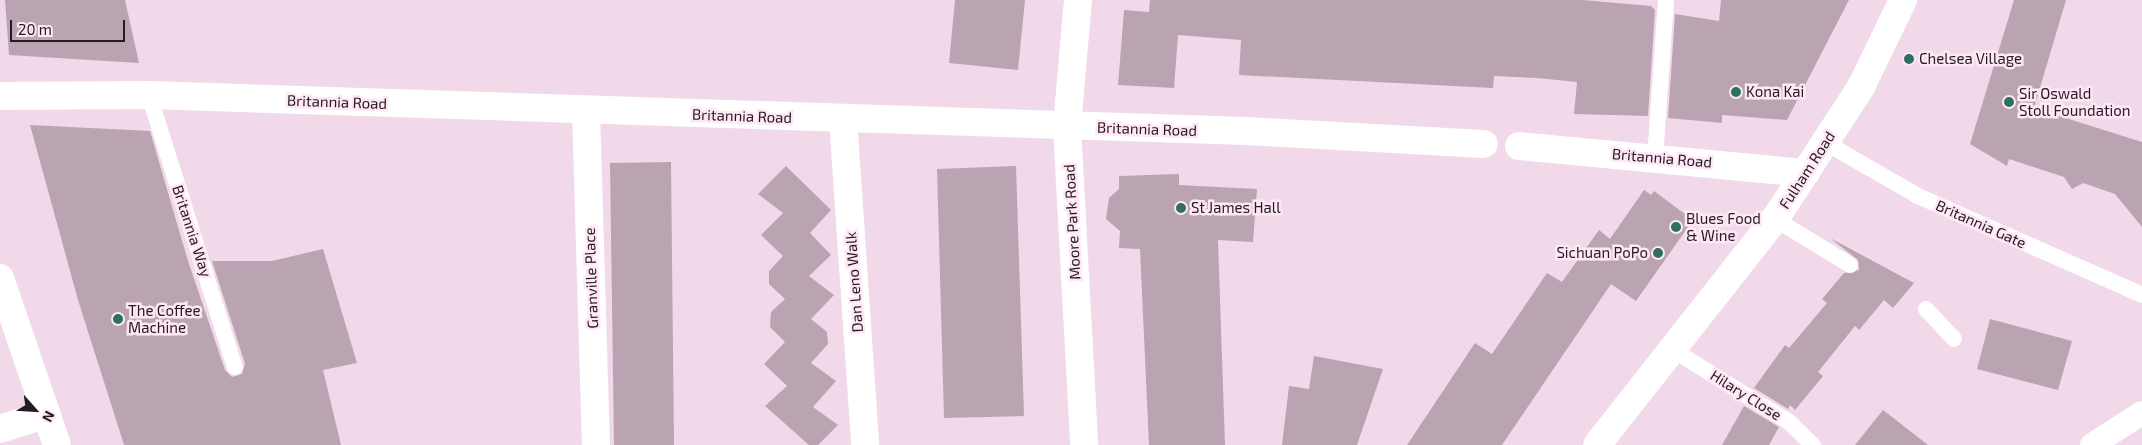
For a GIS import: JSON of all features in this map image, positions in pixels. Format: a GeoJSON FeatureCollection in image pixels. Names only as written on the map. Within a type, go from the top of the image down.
{"type":"FeatureCollection","features":[{"type":"Feature","properties":{"kind":"street","name":"Moore Park Road"},"geometry":{"type":"LineString","coordinates":[[1078,0],[1067,126],[1084,445]]}},
{"type":"Feature","properties":{"kind":"street","name":"Fulham Road"},"geometry":{"type":"LineString","coordinates":[[1597,445],[1674,350],[1775,219],[1861,88],[1903,0]]}},
{"type":"Feature","properties":{"kind":"street","name":"Britannia Road"},"geometry":{"type":"LineString","coordinates":[[0,96],[149,96],[1067,126],[1484,144]]}},
{"type":"Feature","properties":{"kind":"street","name":"Granville Place"},"geometry":{"type":"LineString","coordinates":[[586,111],[596,445]]}},
{"type":"Feature","properties":{"kind":"street","name":"Dan Leno Walk"},"geometry":{"type":"LineString","coordinates":[[843,119],[865,445]]}},
{"type":"Feature","properties":{"kind":"street","name":"Britannia Road"},"geometry":{"type":"LineString","coordinates":[[1518,146],[1806,173]]}},
{"type":"Feature","properties":{"kind":"street"},"geometry":{"type":"LineString","coordinates":[[0,278],[57,445]]}},
{"type":"Feature","properties":{"kind":"street"},"geometry":{"type":"LineString","coordinates":[[2092,445],[2142,413]]}},
{"type":"Feature","properties":{"kind":"street"},"geometry":{"type":"LineString","coordinates":[[0,429],[47,414]]}},
{"type":"Feature","properties":{"kind":"lane"},"geometry":{"type":"LineString","coordinates":[[1655,158],[1666,0]]}},
{"type":"Feature","properties":{"kind":"lane","name":"Britannia Way"},"geometry":{"type":"LineString","coordinates":[[149,96],[235,367]]}},
{"type":"Feature","properties":{"kind":"lane","name":"Britannia Gate"},"geometry":{"type":"LineString","coordinates":[[1826,143],[1918,196],[2142,295]]}},
{"type":"Feature","properties":{"kind":"lane"},"geometry":{"type":"LineString","coordinates":[[1775,219],[1850,265]]}},
{"type":"Feature","properties":{"kind":"lane"},"geometry":{"type":"LineString","coordinates":[[1926,309],[1954,339]]}},
{"type":"Feature","properties":{"kind":"lane","name":"Hilary Close"},"geometry":{"type":"LineString","coordinates":[[1674,350],[1789,422],[1813,445]]}},
{"type":"Feature","properties":{"kind":"building"},"geometry":{"type":"Polygon","coordinates":[[[5,0],[125,0],[139,63],[9,55],[5,0]]]}},
{"type":"Feature","properties":{"kind":"building"},"geometry":{"type":"Polygon","coordinates":[[[955,0],[1025,0],[1018,70],[949,63],[955,0]]]}},
{"type":"Feature","properties":{"kind":"building"},"geometry":{"type":"Polygon","coordinates":[[[1150,0],[1583,0],[1651,6],[1655,10],[1648,116],[1574,114],[1577,82],[1494,76],[1493,88],[1239,75],[1241,40],[1178,35],[1174,88],[1118,85],[1124,10],[1149,12],[1150,0]]]}},
{"type":"Feature","properties":{"kind":"building"},"geometry":{"type":"Polygon","coordinates":[[[1721,0],[1849,0],[1787,120],[1722,115],[1722,123],[1668,118],[1675,14],[1719,21],[1721,0]]]}},
{"type":"Feature","properties":{"kind":"building","name":"Sir Oswald Stoll Foundation"},"geometry":{"type":"Polygon","coordinates":[[[2014,0],[2066,0],[2034,108],[2142,142],[2142,227],[2115,194],[2083,183],[2072,189],[2064,177],[2009,159],[2007,166],[1970,144],[2014,0]]]}},
{"type":"Feature","properties":{"kind":"building"},"geometry":{"type":"Polygon","coordinates":[[[30,125],[150,131],[188,261],[225,370],[232,377],[242,374],[245,364],[212,261],[272,261],[323,249],[357,363],[323,370],[341,445],[124,445],[78,300],[30,125]]]}},
{"type":"Feature","properties":{"kind":"building"},"geometry":{"type":"Polygon","coordinates":[[[671,162],[674,445],[614,445],[610,163],[671,162]]]}},
{"type":"Feature","properties":{"kind":"building"},"geometry":{"type":"Polygon","coordinates":[[[786,166],[831,210],[810,233],[831,255],[809,276],[834,295],[811,319],[827,332],[828,344],[811,363],[836,381],[813,407],[838,425],[818,445],[809,445],[765,406],[787,386],[764,364],[785,342],[770,327],[771,312],[785,299],[769,284],[769,271],[783,256],[761,235],[783,213],[758,194],[786,166]]]}},
{"type":"Feature","properties":{"kind":"building"},"geometry":{"type":"Polygon","coordinates":[[[1016,166],[1024,416],[944,418],[937,169],[1016,166]]]}},
{"type":"Feature","properties":{"kind":"building"},"geometry":{"type":"Polygon","coordinates":[[[1179,174],[1179,185],[1257,189],[1253,242],[1218,240],[1225,445],[1149,445],[1140,249],[1119,248],[1120,231],[1106,219],[1109,198],[1119,189],[1119,176],[1179,174]]]}},
{"type":"Feature","properties":{"kind":"building"},"geometry":{"type":"Polygon","coordinates":[[[1644,190],[1651,195],[1654,191],[1693,220],[1636,301],[1611,284],[1502,445],[1407,445],[1475,343],[1492,354],[1547,273],[1562,282],[1599,230],[1610,239],[1644,190]]]}},
{"type":"Feature","properties":{"kind":"building"},"geometry":{"type":"Polygon","coordinates":[[[1830,238],[1914,283],[1893,308],[1884,300],[1859,330],[1855,326],[1818,372],[1823,376],[1795,410],[1790,405],[1788,409],[1754,388],[1785,345],[1789,348],[1827,303],[1822,299],[1844,273],[1859,270],[1858,260],[1830,238]]]}},
{"type":"Feature","properties":{"kind":"building"},"geometry":{"type":"Polygon","coordinates":[[[1990,319],[2072,341],[2058,390],[1977,369],[1990,319]]]}},
{"type":"Feature","properties":{"kind":"building"},"geometry":{"type":"Polygon","coordinates":[[[1314,356],[1383,369],[1357,445],[1282,445],[1289,386],[1309,389],[1314,356]]]}},
{"type":"Feature","properties":{"kind":"building"},"geometry":{"type":"Polygon","coordinates":[[[1744,406],[1779,427],[1769,445],[1722,445],[1744,406]]]}},
{"type":"Feature","properties":{"kind":"building"},"geometry":{"type":"Polygon","coordinates":[[[1883,410],[1928,445],[1855,445],[1883,410]]]}},
{"type":"Feature","properties":{"kind":"place","name":"Chelsea Village"},"geometry":{"type":"Point","coordinates":[1909,59]}},
{"type":"Feature","properties":{"kind":"place","name":"Kona Kai"},"geometry":{"type":"Point","coordinates":[1736,92]}},
{"type":"Feature","properties":{"kind":"place","name":"Sir Oswald Stoll Foundation"},"geometry":{"type":"Point","coordinates":[2009,102]}},
{"type":"Feature","properties":{"kind":"place","name":"St James Hall"},"geometry":{"type":"Point","coordinates":[1181,208]}},
{"type":"Feature","properties":{"kind":"place","name":"Blues Food & Wine"},"geometry":{"type":"Point","coordinates":[1676,227]}},
{"type":"Feature","properties":{"kind":"place","name":"Sichuan PoPo"},"geometry":{"type":"Point","coordinates":[1658,253]}},
{"type":"Feature","properties":{"kind":"place","name":"The Coffee Machine"},"geometry":{"type":"Point","coordinates":[118,319]}}]}
